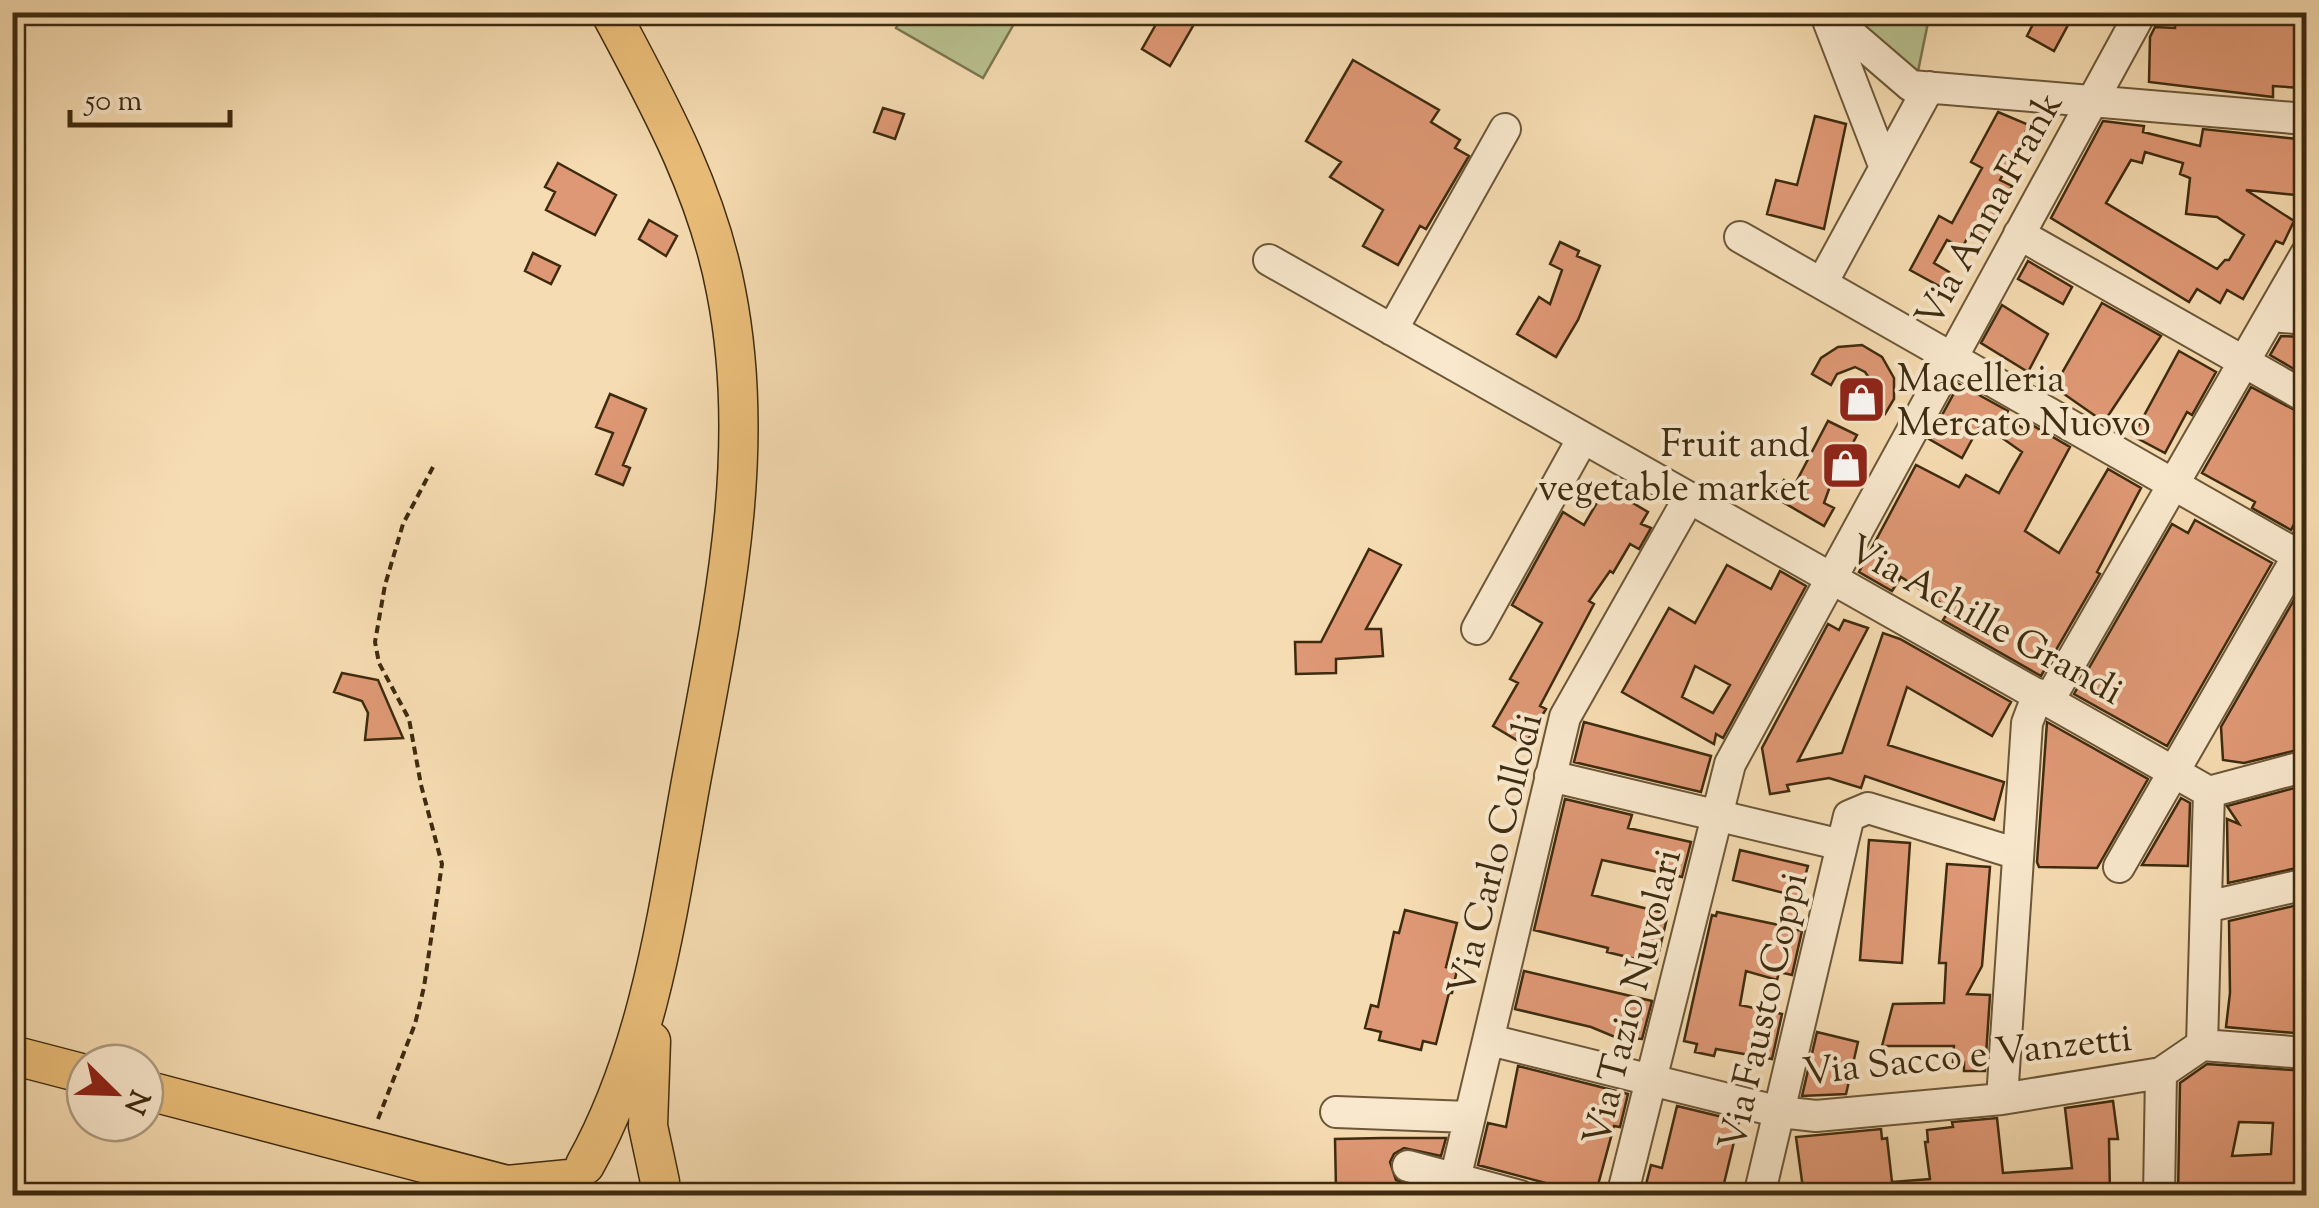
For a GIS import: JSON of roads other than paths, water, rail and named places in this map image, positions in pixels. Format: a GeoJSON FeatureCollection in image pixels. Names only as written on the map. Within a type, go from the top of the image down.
{"type":"FeatureCollection","features":[{"type":"Feature","properties":{"kind":"main road"},"geometry":{"type":"LineString","coordinates":[[610,12],[663,111],[700,197],[727,294],[741,420],[736,520],[658,964],[648,1126],[650,1150],[665,1191]]}},
{"type":"Feature","properties":{"kind":"main road"},"geometry":{"type":"LineString","coordinates":[[571,1180],[606,1127],[658,964]]}},
{"type":"Feature","properties":{"kind":"main road"},"geometry":{"type":"LineString","coordinates":[[12,1055],[65,1069]]}},
{"type":"Feature","properties":{"kind":"main road"},"geometry":{"type":"LineString","coordinates":[[165,1095],[367,1146],[497,1186],[571,1180],[617,1158],[634,1161],[648,1170],[665,1191]]}},
{"type":"Feature","properties":{"kind":"street"},"geometry":{"type":"LineString","coordinates":[[1825,12],[1911,86],[2306,119]]}},
{"type":"Feature","properties":{"kind":"street"},"geometry":{"type":"LineString","coordinates":[[1825,12],[1885,168]]}},
{"type":"Feature","properties":{"kind":"street","name":"Via Anna Frank"},"geometry":{"type":"LineString","coordinates":[[1716,818],[1730,764],[2141,12]]}},
{"type":"Feature","properties":{"kind":"street"},"geometry":{"type":"LineString","coordinates":[[1822,283],[1929,87]]}},
{"type":"Feature","properties":{"kind":"street"},"geometry":{"type":"LineString","coordinates":[[1392,330],[1505,129]]}},
{"type":"Feature","properties":{"kind":"street"},"geometry":{"type":"LineString","coordinates":[[2019,234],[2306,398]]}},
{"type":"Feature","properties":{"kind":"street"},"geometry":{"type":"LineString","coordinates":[[1740,236],[2172,483],[2304,552],[2118,867]]}},
{"type":"Feature","properties":{"kind":"street"},"geometry":{"type":"LineString","coordinates":[[2002,1098],[2027,723],[2306,254]]}},
{"type":"Feature","properties":{"kind":"street","name":"Via Achille Grandi"},"geometry":{"type":"LineString","coordinates":[[1269,260],[2209,792]]}},
{"type":"Feature","properties":{"kind":"street"},"geometry":{"type":"LineString","coordinates":[[2271,316],[2306,318]]}},
{"type":"Feature","properties":{"kind":"street"},"geometry":{"type":"LineString","coordinates":[[1477,629],[1583,438]]}},
{"type":"Feature","properties":{"kind":"street","name":"Via Carlo Collodi"},"geometry":{"type":"LineString","coordinates":[[1454,1186],[1565,717],[1689,498]]}},
{"type":"Feature","properties":{"kind":"street"},"geometry":{"type":"LineString","coordinates":[[2202,1045],[2209,792],[2306,766]]}},
{"type":"Feature","properties":{"kind":"street"},"geometry":{"type":"LineString","coordinates":[[1550,776],[1842,845],[1849,816],[1868,808],[2018,854]]}},
{"type":"Feature","properties":{"kind":"street","name":"Via Tazio Nuvolari"},"geometry":{"type":"LineString","coordinates":[[1622,1196],[1716,818]]}},
{"type":"Feature","properties":{"kind":"street","name":"Via Fausto Coppi"},"geometry":{"type":"LineString","coordinates":[[1759,1196],[1842,845]]}},
{"type":"Feature","properties":{"kind":"street"},"geometry":{"type":"LineString","coordinates":[[2206,906],[2306,884]]}},
{"type":"Feature","properties":{"kind":"street","name":"Via Sacco e Vanzetti"},"geometry":{"type":"LineString","coordinates":[[1490,1040],[1780,1112],[1816,1116],[2002,1098],[2161,1073]]}},
{"type":"Feature","properties":{"kind":"street"},"geometry":{"type":"LineString","coordinates":[[2158,1196],[2161,1073],[2202,1045],[2306,1054]]}},
{"type":"Feature","properties":{"kind":"street"},"geometry":{"type":"LineString","coordinates":[[1336,1112],[1469,1117]]}},
{"type":"Feature","properties":{"kind":"street"},"geometry":{"type":"LineString","coordinates":[[1408,1166],[1454,1186],[1520,1196]]}},
{"type":"Feature","properties":{"kind":"place","name":"Macelleria Mercato Nuovo"},"geometry":{"type":"Point","coordinates":[1862,400]}},
{"type":"Feature","properties":{"kind":"place","name":"Fruit and vegetable market"},"geometry":{"type":"Point","coordinates":[1845,465]}}]}
